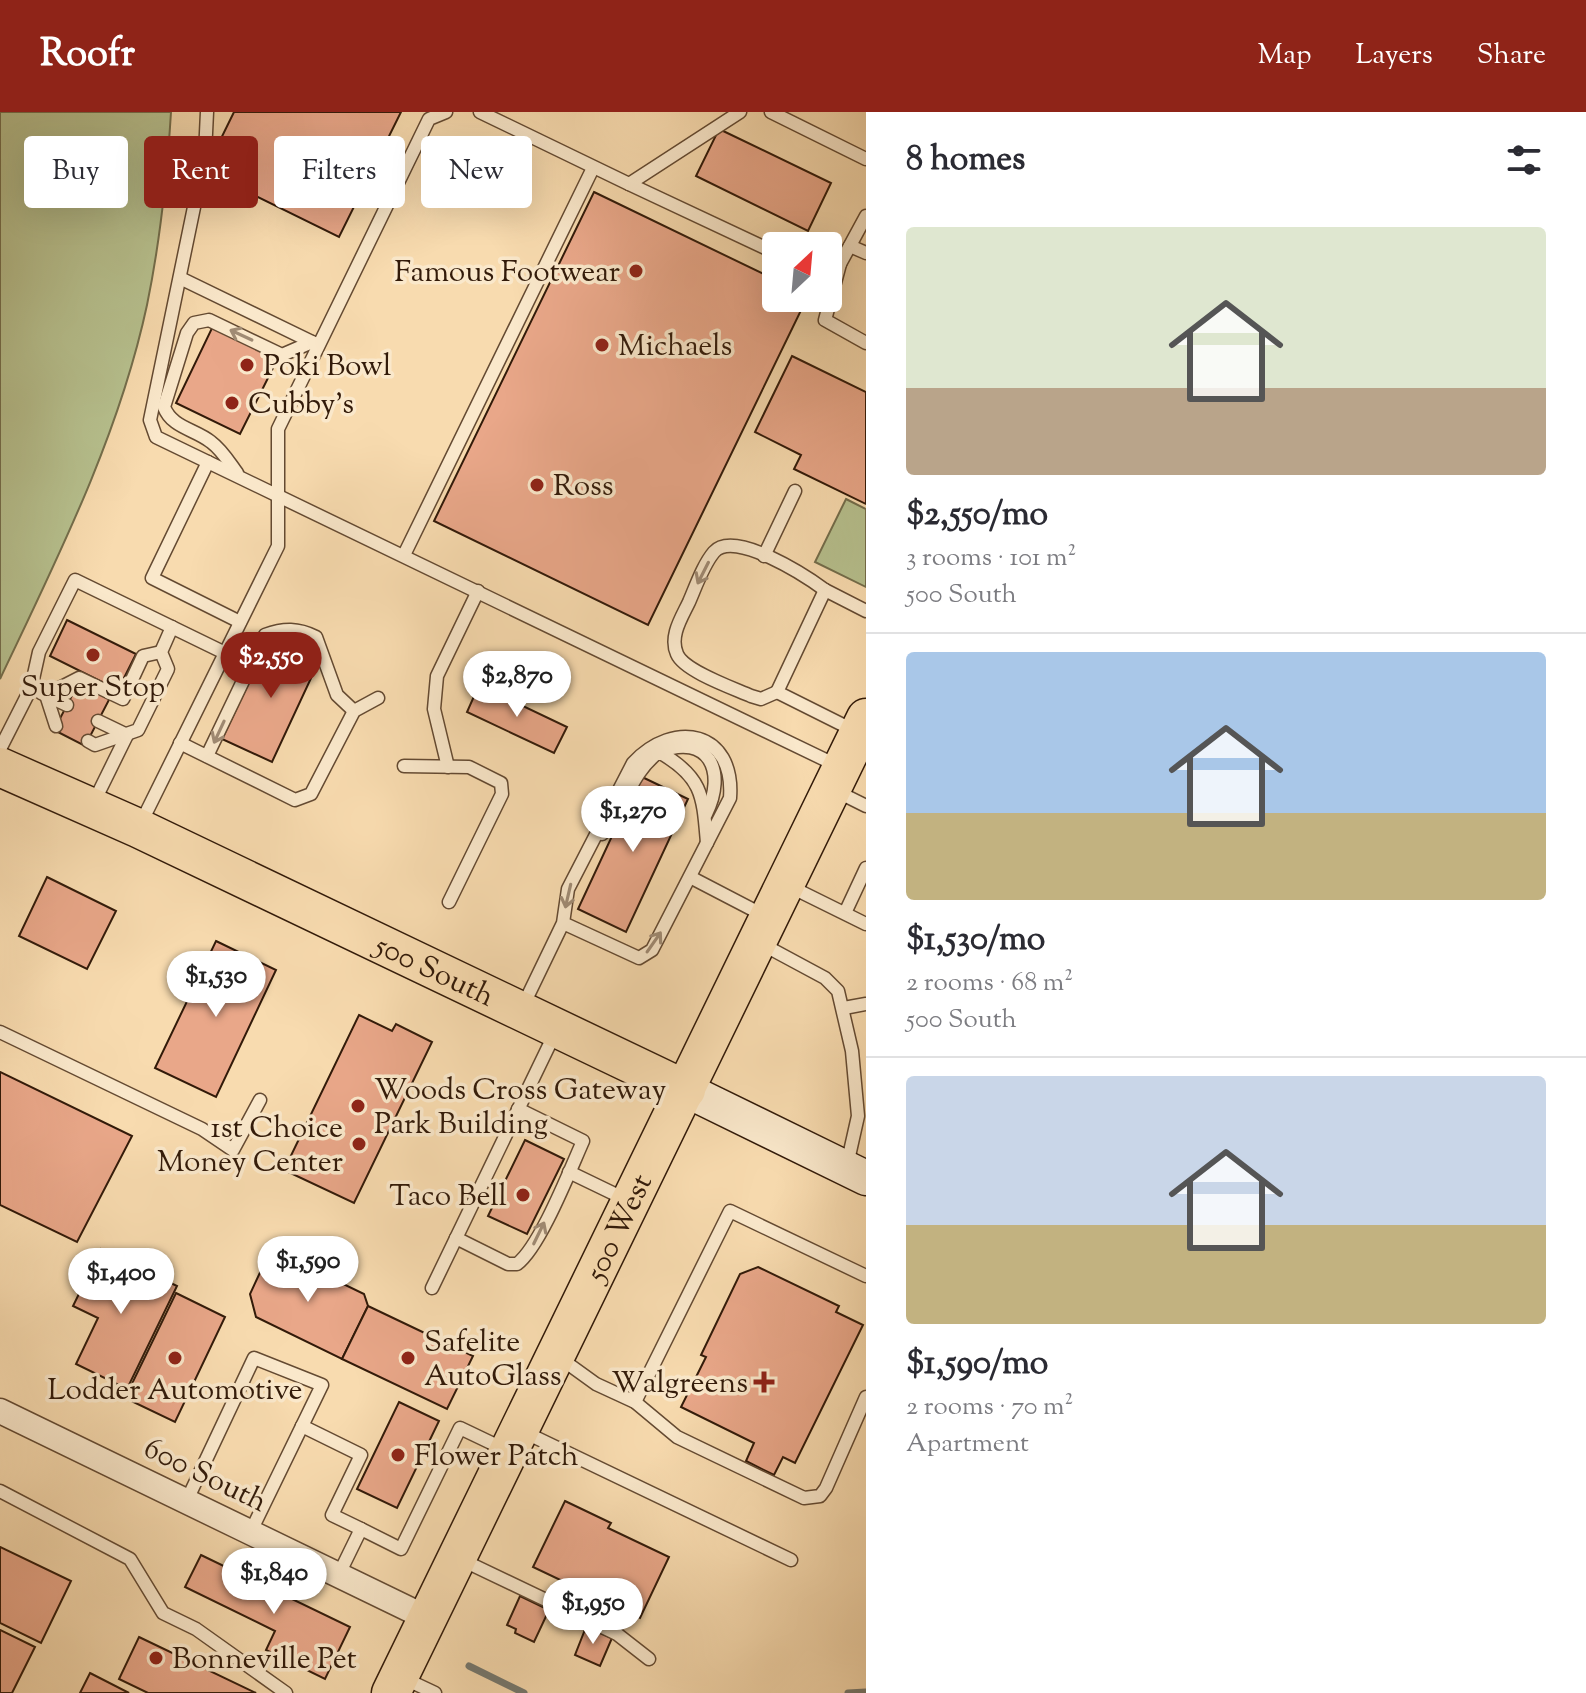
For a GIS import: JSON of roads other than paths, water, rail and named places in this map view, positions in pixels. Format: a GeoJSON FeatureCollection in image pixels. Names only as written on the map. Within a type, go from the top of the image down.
{"type":"FeatureCollection","features":[{"type":"Feature","properties":{"kind":"main road","name":"500 West"},"geometry":{"type":"LineString","coordinates":[[395,1685],[862,725]]}},
{"type":"Feature","properties":{"kind":"main road","name":"500 South"},"geometry":{"type":"LineString","coordinates":[[0,767],[138,828],[856,1174]]}},
{"type":"Feature","properties":{"kind":"street","name":"600 South"},"geometry":{"type":"LineString","coordinates":[[0,1411],[427,1618]]}},
{"type":"Feature","properties":{"kind":"lane"},"geometry":{"type":"LineString","coordinates":[[207,112],[205,154],[150,420],[156,437],[478,591],[836,778],[866,806]]}},
{"type":"Feature","properties":{"kind":"lane"},"geometry":{"type":"LineString","coordinates":[[138,828],[278,546],[278,429],[316,344],[429,119],[446,112]]}},
{"type":"Feature","properties":{"kind":"lane"},"geometry":{"type":"LineString","coordinates":[[480,112],[762,246]]}},
{"type":"Feature","properties":{"kind":"lane"},"geometry":{"type":"LineString","coordinates":[[629,184],[740,112]]}},
{"type":"Feature","properties":{"kind":"lane"},"geometry":{"type":"LineString","coordinates":[[771,112],[866,159]]}},
{"type":"Feature","properties":{"kind":"lane"},"geometry":{"type":"LineString","coordinates":[[404,555],[593,168]]}},
{"type":"Feature","properties":{"kind":"lane"},"geometry":{"type":"LineString","coordinates":[[842,256],[866,216]]}},
{"type":"Feature","properties":{"kind":"lane"},"geometry":{"type":"LineString","coordinates":[[850,246],[866,253]]}},
{"type":"Feature","properties":{"kind":"lane"},"geometry":{"type":"LineString","coordinates":[[180,278],[316,344]]}},
{"type":"Feature","properties":{"kind":"lane"},"geometry":{"type":"LineString","coordinates":[[826,312],[825,320],[866,343]]}},
{"type":"Feature","properties":{"kind":"lane"},"geometry":{"type":"LineString","coordinates":[[239,477],[213,443],[184,429],[167,416],[164,407],[187,333],[194,323],[209,320],[282,355],[316,344]]}},
{"type":"Feature","properties":{"kind":"lane"},"geometry":{"type":"LineString","coordinates":[[208,462],[152,578],[240,622]]}},
{"type":"Feature","properties":{"kind":"lane"},"geometry":{"type":"LineString","coordinates":[[764,556],[795,491]]}},
{"type":"Feature","properties":{"kind":"lane"},"geometry":{"type":"LineString","coordinates":[[825,590],[777,692],[761,699],[684,664],[676,653],[674,636],[714,552],[721,546],[740,545],[804,575],[825,590],[866,611]]}},
{"type":"Feature","properties":{"kind":"lane"},"geometry":{"type":"LineString","coordinates":[[0,749],[31,688],[39,652],[75,580],[225,653]]}},
{"type":"Feature","properties":{"kind":"lane"},"geometry":{"type":"LineString","coordinates":[[448,767],[434,709],[437,676],[478,591]]}},
{"type":"Feature","properties":{"kind":"lane"},"geometry":{"type":"LineString","coordinates":[[88,741],[95,745],[138,730],[168,669],[161,652],[172,627]]}},
{"type":"Feature","properties":{"kind":"lane"},"geometry":{"type":"LineString","coordinates":[[207,756],[265,635],[275,631],[303,631],[316,637],[337,695],[354,711]]}},
{"type":"Feature","properties":{"kind":"lane"},"geometry":{"type":"LineString","coordinates":[[46,695],[79,678],[123,699],[143,656],[161,652]]}},
{"type":"Feature","properties":{"kind":"lane"},"geometry":{"type":"LineString","coordinates":[[31,688],[67,705]]}},
{"type":"Feature","properties":{"kind":"lane"},"geometry":{"type":"LineString","coordinates":[[777,692],[862,725]]}},
{"type":"Feature","properties":{"kind":"lane"},"geometry":{"type":"LineString","coordinates":[[46,695],[56,726]]}},
{"type":"Feature","properties":{"kind":"lane"},"geometry":{"type":"LineString","coordinates":[[180,743],[295,800],[311,794],[354,711],[378,698]]}},
{"type":"Feature","properties":{"kind":"lane"},"geometry":{"type":"LineString","coordinates":[[98,721],[127,735]]}},
{"type":"Feature","properties":{"kind":"lane"},"geometry":{"type":"LineString","coordinates":[[92,807],[127,735]]}},
{"type":"Feature","properties":{"kind":"lane"},"geometry":{"type":"LineString","coordinates":[[521,1011],[563,923],[568,889],[633,763],[648,747],[672,736],[691,736],[708,743],[721,754],[731,779],[730,798],[652,950],[639,958],[563,923]]}},
{"type":"Feature","properties":{"kind":"lane"},"geometry":{"type":"LineString","coordinates":[[588,849],[613,822],[641,767],[659,752],[677,745],[694,746],[709,758],[716,772],[716,794],[704,816]]}},
{"type":"Feature","properties":{"kind":"lane"},"geometry":{"type":"LineString","coordinates":[[659,752],[684,766],[697,783],[707,843]]}},
{"type":"Feature","properties":{"kind":"lane"},"geometry":{"type":"LineString","coordinates":[[404,766],[469,767],[501,783],[502,794],[449,902]]}},
{"type":"Feature","properties":{"kind":"lane"},"geometry":{"type":"LineString","coordinates":[[845,913],[866,868]]}},
{"type":"Feature","properties":{"kind":"lane"},"geometry":{"type":"LineString","coordinates":[[690,877],[763,930],[838,991],[844,1008],[862,1117],[856,1174]]}},
{"type":"Feature","properties":{"kind":"lane"},"geometry":{"type":"LineString","coordinates":[[784,884],[866,924]]}},
{"type":"Feature","properties":{"kind":"lane"},"geometry":{"type":"LineString","coordinates":[[844,1008],[866,1004]]}},
{"type":"Feature","properties":{"kind":"lane"},"geometry":{"type":"LineString","coordinates":[[432,1288],[557,1028]]}},
{"type":"Feature","properties":{"kind":"lane"},"geometry":{"type":"LineString","coordinates":[[0,1032],[202,1129],[233,1150],[260,1100]]}},
{"type":"Feature","properties":{"kind":"lane"},"geometry":{"type":"LineString","coordinates":[[456,1238],[508,1264],[517,1264],[529,1253],[569,1172],[583,1141],[518,1109]]}},
{"type":"Feature","properties":{"kind":"lane"},"geometry":{"type":"LineString","coordinates":[[569,1172],[631,1202]]}},
{"type":"Feature","properties":{"kind":"lane"},"geometry":{"type":"LineString","coordinates":[[635,1402],[730,1211],[866,1276]]}},
{"type":"Feature","properties":{"kind":"lane"},"geometry":{"type":"LineString","coordinates":[[556,1355],[596,1384],[635,1402],[677,1437],[793,1496],[813,1499],[826,1488],[866,1397]]}},
{"type":"Feature","properties":{"kind":"lane"},"geometry":{"type":"LineString","coordinates":[[187,1500],[254,1358],[322,1385],[251,1531]]}},
{"type":"Feature","properties":{"kind":"lane"},"geometry":{"type":"LineString","coordinates":[[302,1426],[361,1455],[332,1515],[401,1549],[460,1428],[514,1441],[791,1560]]}},
{"type":"Feature","properties":{"kind":"lane"},"geometry":{"type":"LineString","coordinates":[[0,1491],[130,1559],[163,1613],[196,1629],[286,1693]]}},
{"type":"Feature","properties":{"kind":"lane"},"geometry":{"type":"LineString","coordinates":[[339,1574],[361,1529]]}},
{"type":"Feature","properties":{"kind":"lane"},"geometry":{"type":"LineString","coordinates":[[457,1557],[617,1634],[649,1659]]}},
{"type":"Feature","properties":{"kind":"lane"},"geometry":{"type":"LineString","coordinates":[[395,1685],[435,1693]]}},
{"type":"Feature","properties":{"kind":"waterway"},"geometry":{"type":"LineString","coordinates":[[469,1666],[524,1693]]}},
{"type":"Feature","properties":{"kind":"waterway"},"geometry":{"type":"LineString","coordinates":[[848,1693],[866,1692]]}},
{"type":"Feature","properties":{"kind":"place","name":"Famous Footwear"},"geometry":{"type":"Point","coordinates":[636,271]}},
{"type":"Feature","properties":{"kind":"place","name":"Michaels"},"geometry":{"type":"Point","coordinates":[602,345]}},
{"type":"Feature","properties":{"kind":"place","name":"Poki Bowl"},"geometry":{"type":"Point","coordinates":[247,365]}},
{"type":"Feature","properties":{"kind":"place","name":"Cubby's"},"geometry":{"type":"Point","coordinates":[232,403]}},
{"type":"Feature","properties":{"kind":"place","name":"Ross"},"geometry":{"type":"Point","coordinates":[537,485]}},
{"type":"Feature","properties":{"kind":"place","name":"Super Stop"},"geometry":{"type":"Point","coordinates":[93,655]}},
{"type":"Feature","properties":{"kind":"place","name":"Woods Cross Gateway Park Building"},"geometry":{"type":"Point","coordinates":[358,1106]}},
{"type":"Feature","properties":{"kind":"place","name":"1st Choice Money Center"},"geometry":{"type":"Point","coordinates":[359,1144]}},
{"type":"Feature","properties":{"kind":"place","name":"Taco Bell"},"geometry":{"type":"Point","coordinates":[523,1195]}},
{"type":"Feature","properties":{"kind":"place","name":"Lodder Automotive"},"geometry":{"type":"Point","coordinates":[175,1358]}},
{"type":"Feature","properties":{"kind":"place","name":"Safelite AutoGlass"},"geometry":{"type":"Point","coordinates":[408,1358]}},
{"type":"Feature","properties":{"kind":"place","name":"Walgreens"},"geometry":{"type":"Point","coordinates":[764,1382]}},
{"type":"Feature","properties":{"kind":"place","name":"Flower Patch"},"geometry":{"type":"Point","coordinates":[398,1455]}},
{"type":"Feature","properties":{"kind":"place","name":"Bonneville Pet"},"geometry":{"type":"Point","coordinates":[156,1658]}}]}
